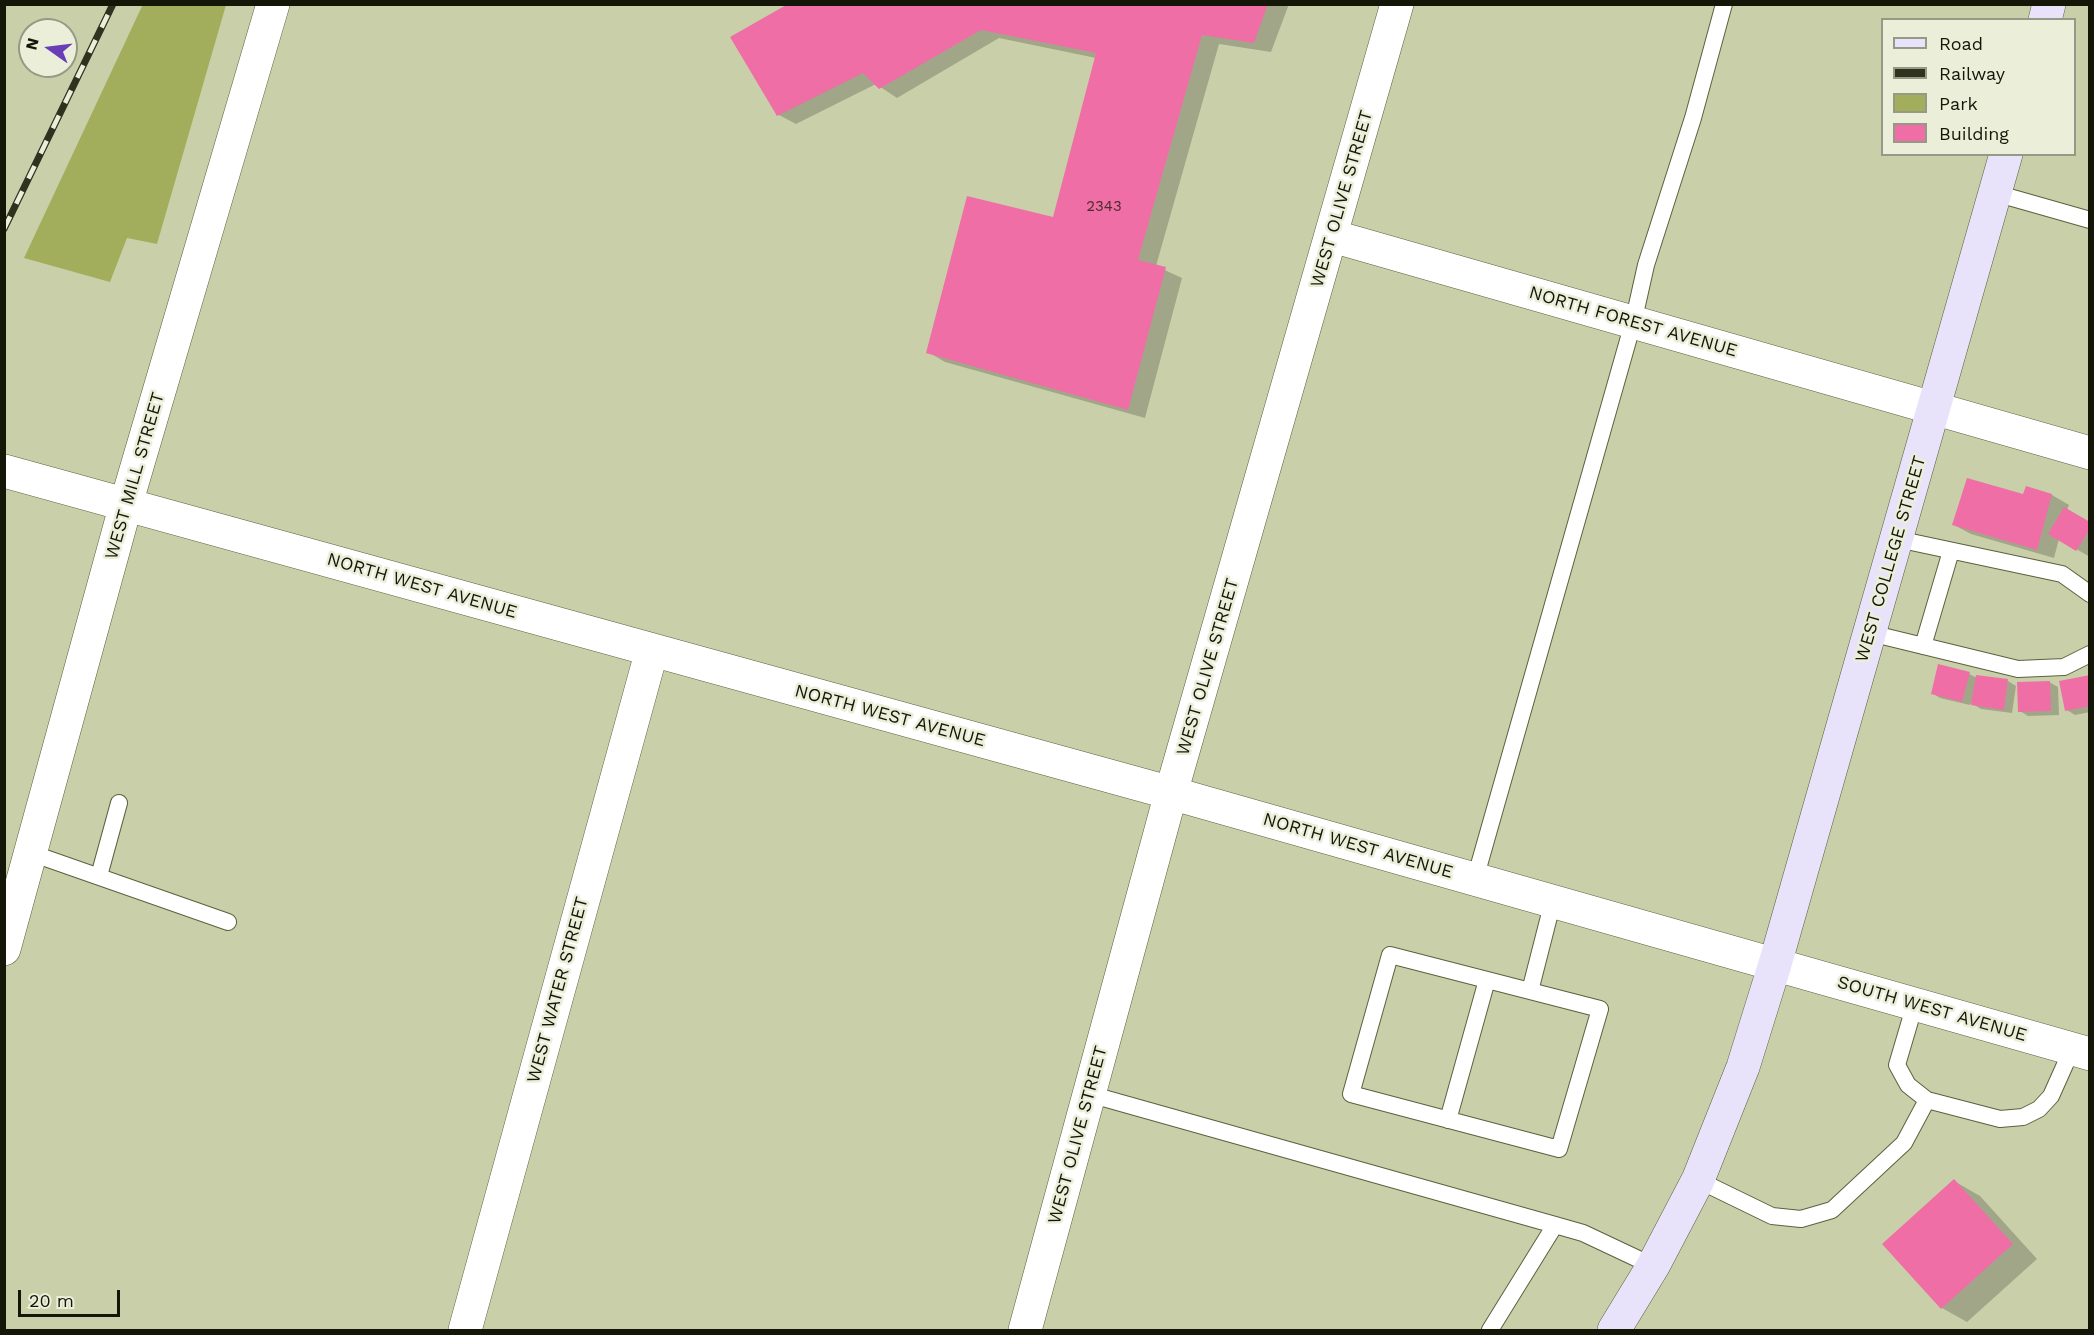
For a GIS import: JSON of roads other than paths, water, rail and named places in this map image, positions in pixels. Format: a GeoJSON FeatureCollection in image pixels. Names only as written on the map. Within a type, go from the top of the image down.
{"type":"FeatureCollection","features":[{"type":"Feature","properties":{"kind":"main road","name":"WEST COLLEGE STREET"},"geometry":{"type":"LineString","coordinates":[[1614,1330],[1653,1266],[1698,1180],[1743,1067],[1775,964],[2005,156]]}},
{"type":"Feature","properties":{"kind":"street","name":"WEST MILL STREET"},"geometry":{"type":"LineString","coordinates":[[4,949],[126,504],[273,4]]}},
{"type":"Feature","properties":{"kind":"street","name":"WEST OLIVE STREET"},"geometry":{"type":"LineString","coordinates":[[1025,1330],[1171,794],[1397,4]]}},
{"type":"Feature","properties":{"kind":"street","name":"NORTH FOREST AVENUE"},"geometry":{"type":"LineString","coordinates":[[1332,236],[2090,453]]}},
{"type":"Feature","properties":{"kind":"street","name":"NORTH WEST AVENUE"},"geometry":{"type":"LineString","coordinates":[[4,471],[1775,964]]}},
{"type":"Feature","properties":{"kind":"street","name":"WEST WATER STREET"},"geometry":{"type":"LineString","coordinates":[[465,1330],[652,650]]}},
{"type":"Feature","properties":{"kind":"street","name":"SOUTH WEST AVENUE"},"geometry":{"type":"LineString","coordinates":[[1775,964],[2081,1052]]}},
{"type":"Feature","properties":{"kind":"lane"},"geometry":{"type":"LineString","coordinates":[[1475,879],[1633,322],[1646,265],[1693,118],[1724,4]]}},
{"type":"Feature","properties":{"kind":"lane"},"geometry":{"type":"LineString","coordinates":[[1995,193],[2090,220]]}},
{"type":"Feature","properties":{"kind":"lane"},"geometry":{"type":"LineString","coordinates":[[1897,539],[2062,574],[2090,594]]}},
{"type":"Feature","properties":{"kind":"lane"},"geometry":{"type":"LineString","coordinates":[[1923,646],[1951,550]]}},
{"type":"Feature","properties":{"kind":"lane"},"geometry":{"type":"LineString","coordinates":[[1870,633],[2018,669],[2064,667],[2090,654]]}},
{"type":"Feature","properties":{"kind":"lane"},"geometry":{"type":"LineString","coordinates":[[99,876],[119,803]]}},
{"type":"Feature","properties":{"kind":"lane"},"geometry":{"type":"LineString","coordinates":[[31,853],[228,922]]}},
{"type":"Feature","properties":{"kind":"lane"},"geometry":{"type":"LineString","coordinates":[[1530,991],[1553,901]]}},
{"type":"Feature","properties":{"kind":"lane"},"geometry":{"type":"LineString","coordinates":[[1390,955],[1530,991],[1600,1009],[1559,1149],[1351,1094],[1390,955]]}},
{"type":"Feature","properties":{"kind":"lane"},"geometry":{"type":"LineString","coordinates":[[1448,1120],[1487,980]]}},
{"type":"Feature","properties":{"kind":"lane"},"geometry":{"type":"LineString","coordinates":[[1915,1004],[1897,1065],[1908,1085],[1927,1100],[2000,1119],[2023,1117],[2039,1109],[2051,1096],[2081,1052]]}},
{"type":"Feature","properties":{"kind":"lane"},"geometry":{"type":"LineString","coordinates":[[1089,1094],[1583,1233],[1653,1266]]}},
{"type":"Feature","properties":{"kind":"lane"},"geometry":{"type":"LineString","coordinates":[[1698,1180],[1772,1216],[1801,1219],[1832,1210],[1904,1143],[1927,1100]]}},
{"type":"Feature","properties":{"kind":"lane"},"geometry":{"type":"LineString","coordinates":[[1490,1330],[1555,1225]]}},
{"type":"Feature","properties":{"kind":"railway"},"geometry":{"type":"LineString","coordinates":[[4,229],[113,4]]}}]}
